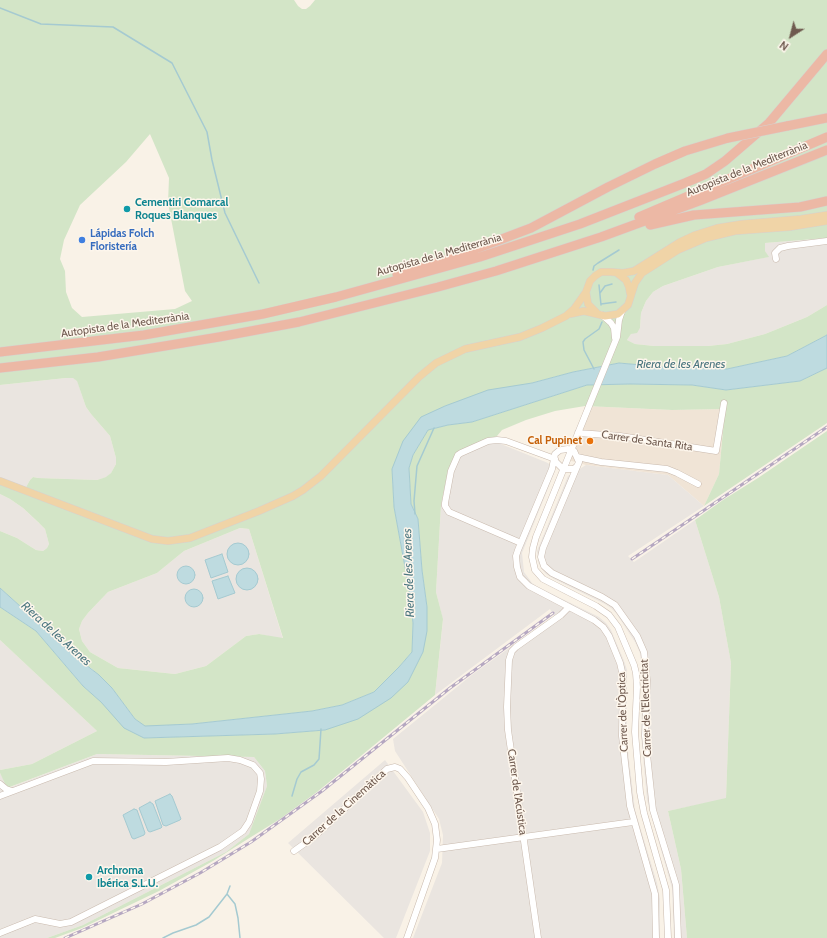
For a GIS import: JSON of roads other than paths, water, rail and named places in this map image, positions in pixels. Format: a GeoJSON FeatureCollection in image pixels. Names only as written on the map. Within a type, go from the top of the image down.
{"type":"FeatureCollection","features":[{"type":"Feature","properties":{"kind":"highway"},"geometry":{"type":"LineString","coordinates":[[757,133],[766,119],[827,47]]}},
{"type":"Feature","properties":{"kind":"highway","name":"Autopista de la Mediterrània"},"geometry":{"type":"LineString","coordinates":[[0,352],[113,340],[208,324],[298,306],[336,297],[487,255],[580,224],[660,194],[696,179],[716,168],[740,150],[757,133],[770,123],[827,54]]}},
{"type":"Feature","properties":{"kind":"highway"},"geometry":{"type":"LineString","coordinates":[[383,283],[403,272],[449,259],[531,228],[608,187],[685,151],[728,138],[827,118]]}},
{"type":"Feature","properties":{"kind":"highway"},"geometry":{"type":"LineString","coordinates":[[579,244],[598,233],[642,216],[827,136]]}},
{"type":"Feature","properties":{"kind":"highway","name":"Autopista de la Mediterrània"},"geometry":{"type":"LineString","coordinates":[[0,368],[98,357],[152,349],[299,322],[352,310],[496,271],[589,241],[663,215],[827,150]]}},
{"type":"Feature","properties":{"kind":"highway"},"geometry":{"type":"LineString","coordinates":[[589,241],[602,242],[644,227],[694,215],[800,207],[827,201]]}},
{"type":"Feature","properties":{"kind":"main road"},"geometry":{"type":"LineString","coordinates":[[566,316],[576,307],[586,292],[590,281],[597,274],[606,272],[626,273],[634,271],[680,242],[702,232],[742,224],[801,219],[827,215]]}},
{"type":"Feature","properties":{"kind":"main road"},"geometry":{"type":"LineString","coordinates":[[0,481],[152,539],[168,541],[190,538],[284,500],[312,484],[419,377],[441,360],[465,349],[528,334],[566,316],[584,311],[614,315],[622,311],[628,305],[634,283],[642,274],[672,253],[692,243],[728,232],[789,227],[827,221]]}},
{"type":"Feature","properties":{"kind":"main road"},"geometry":{"type":"LineString","coordinates":[[789,227],[801,228],[827,225]]}},
{"type":"Feature","properties":{"kind":"main road"},"geometry":{"type":"LineString","coordinates":[[615,272],[623,277],[628,283],[630,297]]}},
{"type":"Feature","properties":{"kind":"main road"},"geometry":{"type":"LineString","coordinates":[[586,292],[588,304],[599,314]]}},
{"type":"Feature","properties":{"kind":"street"},"geometry":{"type":"LineString","coordinates":[[776,260],[775,253],[780,248],[827,241]]}},
{"type":"Feature","properties":{"kind":"street"},"geometry":{"type":"LineString","coordinates":[[622,311],[619,320],[618,334],[614,345],[571,450],[560,464],[534,543],[532,557],[533,565],[537,573],[543,579],[596,606],[609,615],[618,627],[632,660],[636,679],[635,732],[640,792],[644,813],[664,881],[668,901],[668,938]]}},
{"type":"Feature","properties":{"kind":"street"},"geometry":{"type":"LineString","coordinates":[[599,314],[608,320],[614,328],[614,345]]}},
{"type":"Feature","properties":{"kind":"street","name":"Carrer de Santa Rita"},"geometry":{"type":"LineString","coordinates":[[578,433],[620,436],[716,452],[724,403]]}},
{"type":"Feature","properties":{"kind":"street"},"geometry":{"type":"LineString","coordinates":[[521,543],[448,512],[445,503],[451,471],[458,455],[461,452],[488,441],[506,441],[560,464],[588,460],[667,469],[698,484]]}},
{"type":"Feature","properties":{"kind":"street"},"geometry":{"type":"LineString","coordinates":[[560,464],[556,454],[560,450],[571,450],[576,454],[578,462]]}},
{"type":"Feature","properties":{"kind":"street","name":"Carrer de l'Electricitat"},"geometry":{"type":"LineString","coordinates":[[578,462],[543,548],[541,557],[544,566],[552,573],[602,597],[615,605],[636,636],[644,652],[647,680],[645,736],[652,801],[676,885],[678,938]]}},
{"type":"Feature","properties":{"kind":"street","name":"Carrer de l'Electricitat"},"geometry":{"type":"LineString","coordinates":[[560,464],[571,476],[570,483]]}},
{"type":"Feature","properties":{"kind":"street","name":"Carrer de l'Òptica"},"geometry":{"type":"LineString","coordinates":[[560,464],[552,469],[521,543],[516,556],[518,572],[524,581],[534,590],[594,620],[604,627],[620,662],[623,676],[622,736],[630,806],[633,822],[655,894],[656,938]]}},
{"type":"Feature","properties":{"kind":"street","name":"Carrer de l'Acústica"},"geometry":{"type":"LineString","coordinates":[[538,938],[507,719],[510,656],[516,647],[561,615],[569,607]]}},
{"type":"Feature","properties":{"kind":"street"},"geometry":{"type":"LineString","coordinates":[[0,785],[0,795],[93,761],[166,762],[228,758],[240,760],[253,765],[260,773],[261,779],[260,791],[249,822],[243,831],[220,847],[71,922],[60,924],[35,919],[0,933]]}},
{"type":"Feature","properties":{"kind":"street","name":"Carrer de la Cinemàtica"},"geometry":{"type":"LineString","coordinates":[[294,851],[315,836],[387,769],[394,767],[403,772],[428,808],[435,824],[437,849]]}},
{"type":"Feature","properties":{"kind":"street"},"geometry":{"type":"LineString","coordinates":[[0,785],[12,791]]}},
{"type":"Feature","properties":{"kind":"street"},"geometry":{"type":"LineString","coordinates":[[407,938],[437,849],[633,822]]}},
{"type":"Feature","properties":{"kind":"water"},"geometry":{"type":"Polygon","coordinates":[[[827,335],[827,368],[800,381],[726,390],[692,385],[587,385],[472,422],[448,425],[428,430],[413,455],[409,468],[411,504],[418,519],[422,570],[427,607],[427,631],[423,652],[408,682],[391,698],[358,719],[325,730],[275,734],[144,738],[124,728],[101,702],[83,686],[36,631],[0,607],[0,588],[81,661],[99,675],[112,688],[135,719],[145,726],[192,724],[312,711],[342,705],[374,692],[412,652],[413,623],[409,589],[394,507],[392,469],[403,441],[421,417],[445,406],[488,390],[532,383],[573,372],[619,363],[664,367],[727,369],[787,356],[827,335]]]}},
{"type":"Feature","properties":{"kind":"water"},"geometry":{"type":"Polygon","coordinates":[[[234,543],[242,543],[249,550],[249,558],[242,565],[234,565],[227,558],[227,550],[234,543]]]}},
{"type":"Feature","properties":{"kind":"water"},"geometry":{"type":"Polygon","coordinates":[[[222,554],[228,572],[211,578],[205,560],[222,554]]]}},
{"type":"Feature","properties":{"kind":"water"},"geometry":{"type":"Polygon","coordinates":[[[186,566],[192,569],[195,575],[192,581],[186,584],[180,581],[177,575],[180,569],[186,566]]]}},
{"type":"Feature","properties":{"kind":"water"},"geometry":{"type":"Polygon","coordinates":[[[247,568],[255,571],[258,579],[255,587],[247,590],[239,587],[236,579],[239,571],[247,568]]]}},
{"type":"Feature","properties":{"kind":"water"},"geometry":{"type":"Polygon","coordinates":[[[228,576],[235,593],[218,599],[212,581],[228,576]]]}},
{"type":"Feature","properties":{"kind":"water"},"geometry":{"type":"Polygon","coordinates":[[[194,589],[200,592],[203,598],[200,604],[194,607],[188,604],[185,598],[188,592],[194,589]]]}},
{"type":"Feature","properties":{"kind":"water"},"geometry":{"type":"Polygon","coordinates":[[[170,794],[181,819],[166,826],[163,825],[155,801],[170,794]]]}},
{"type":"Feature","properties":{"kind":"water"},"geometry":{"type":"Polygon","coordinates":[[[150,802],[153,804],[162,827],[150,832],[148,831],[139,808],[150,802]]]}},
{"type":"Feature","properties":{"kind":"water"},"geometry":{"type":"Polygon","coordinates":[[[134,809],[137,810],[145,833],[144,835],[134,839],[132,838],[123,815],[134,809]]]}},
{"type":"Feature","properties":{"kind":"waterway"},"geometry":{"type":"LineString","coordinates":[[0,8],[41,24],[113,27],[172,63],[207,132],[225,213],[259,283]]}},
{"type":"Feature","properties":{"kind":"waterway"},"geometry":{"type":"LineString","coordinates":[[593,270],[594,266],[619,250]]}},
{"type":"Feature","properties":{"kind":"waterway"},"geometry":{"type":"LineString","coordinates":[[600,293],[605,286],[612,284]]}},
{"type":"Feature","properties":{"kind":"waterway"},"geometry":{"type":"LineString","coordinates":[[599,285],[601,305]]}},
{"type":"Feature","properties":{"kind":"waterway"},"geometry":{"type":"LineString","coordinates":[[601,304],[616,302]]}},
{"type":"Feature","properties":{"kind":"waterway"},"geometry":{"type":"LineString","coordinates":[[594,369],[584,350],[583,342],[599,329],[602,322]]}},
{"type":"Feature","properties":{"kind":"waterway","name":"Riera de les Arenes"},"geometry":{"type":"LineString","coordinates":[[415,514],[414,501],[417,466],[434,428]]}},
{"type":"Feature","properties":{"kind":"waterway"},"geometry":{"type":"LineString","coordinates":[[292,796],[297,779],[301,772],[314,765],[319,759],[321,729]]}},
{"type":"Feature","properties":{"kind":"waterway"},"geometry":{"type":"LineString","coordinates":[[163,938],[196,925],[209,917],[227,894],[230,886]]}},
{"type":"Feature","properties":{"kind":"waterway"},"geometry":{"type":"LineString","coordinates":[[227,894],[235,904],[240,938]]}},
{"type":"Feature","properties":{"kind":"railway"},"geometry":{"type":"LineString","coordinates":[[632,559],[827,427]]}},
{"type":"Feature","properties":{"kind":"railway"},"geometry":{"type":"LineString","coordinates":[[65,938],[142,904],[200,873],[251,842],[322,791],[450,688],[553,613]]}},
{"type":"Feature","properties":{"kind":"place","name":"Cementiri Comarcal Roques Blanques"},"geometry":{"type":"Point","coordinates":[127,209]}},
{"type":"Feature","properties":{"kind":"place","name":"Lápidas Folch Floristería"},"geometry":{"type":"Point","coordinates":[82,240]}},
{"type":"Feature","properties":{"kind":"place","name":"Cal Pupinet"},"geometry":{"type":"Point","coordinates":[590,441]}},
{"type":"Feature","properties":{"kind":"place","name":"Archroma Ibérica S.L.U."},"geometry":{"type":"Point","coordinates":[89,877]}}]}
